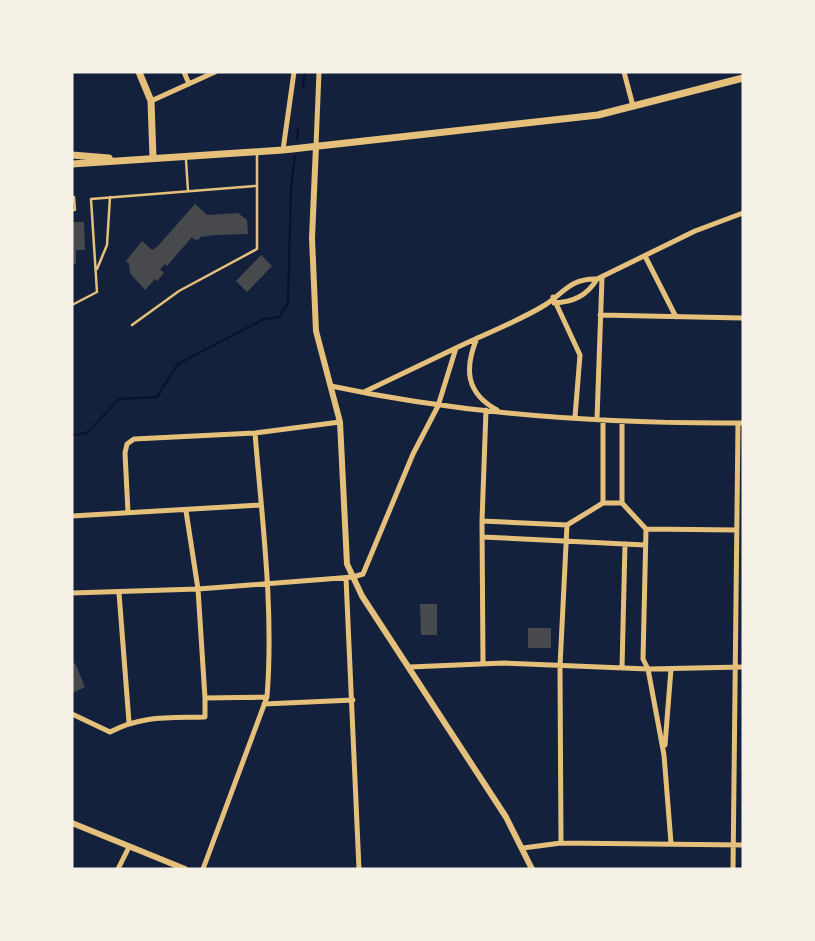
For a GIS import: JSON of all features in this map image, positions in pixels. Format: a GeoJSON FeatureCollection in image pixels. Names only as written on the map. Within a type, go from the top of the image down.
{"type":"FeatureCollection","features":[{"type":"Feature","properties":{"kind":"main road"},"geometry":{"type":"LineString","coordinates":[[139,72],[151,101],[153,158]]}},
{"type":"Feature","properties":{"kind":"main road"},"geometry":{"type":"LineString","coordinates":[[72,164],[283,150],[597,115],[743,78]]}},
{"type":"Feature","properties":{"kind":"main road"},"geometry":{"type":"LineString","coordinates":[[72,155],[127,160]]}},
{"type":"Feature","properties":{"kind":"street"},"geometry":{"type":"LineString","coordinates":[[184,72],[189,84]]}},
{"type":"Feature","properties":{"kind":"street"},"geometry":{"type":"LineString","coordinates":[[151,101],[215,72]]}},
{"type":"Feature","properties":{"kind":"street"},"geometry":{"type":"LineString","coordinates":[[283,150],[293,72]]}},
{"type":"Feature","properties":{"kind":"street"},"geometry":{"type":"LineString","coordinates":[[319,72],[312,238],[314,313],[316,331],[340,422],[350,578],[359,869]]}},
{"type":"Feature","properties":{"kind":"street"},"geometry":{"type":"LineString","coordinates":[[624,72],[633,106]]}},
{"type":"Feature","properties":{"kind":"street"},"geometry":{"type":"LineString","coordinates":[[363,393],[547,303],[579,281],[599,278],[695,231],[743,213]]}},
{"type":"Feature","properties":{"kind":"street"},"geometry":{"type":"LineString","coordinates":[[645,256],[676,317]]}},
{"type":"Feature","properties":{"kind":"street"},"geometry":{"type":"LineString","coordinates":[[547,303],[566,303],[587,293],[599,278]]}},
{"type":"Feature","properties":{"kind":"street"},"geometry":{"type":"LineString","coordinates":[[599,278],[600,420],[604,503]]}},
{"type":"Feature","properties":{"kind":"street"},"geometry":{"type":"LineString","coordinates":[[553,297],[580,355],[575,417]]}},
{"type":"Feature","properties":{"kind":"street"},"geometry":{"type":"LineString","coordinates":[[600,315],[743,318]]}},
{"type":"Feature","properties":{"kind":"street"},"geometry":{"type":"LineString","coordinates":[[477,338],[471,353],[471,383],[480,398],[500,411]]}},
{"type":"Feature","properties":{"kind":"street"},"geometry":{"type":"LineString","coordinates":[[72,593],[198,589],[350,578],[363,574],[413,454],[438,406],[456,348]]}},
{"type":"Feature","properties":{"kind":"street"},"geometry":{"type":"LineString","coordinates":[[331,386],[438,406],[622,422],[741,423],[733,869]]}},
{"type":"Feature","properties":{"kind":"street"},"geometry":{"type":"LineString","coordinates":[[483,664],[482,521],[486,410]]}},
{"type":"Feature","properties":{"kind":"street"},"geometry":{"type":"LineString","coordinates":[[128,512],[125,453],[127,444],[134,439],[255,433],[340,422]]}},
{"type":"Feature","properties":{"kind":"street"},"geometry":{"type":"LineString","coordinates":[[622,422],[622,503],[646,529],[643,659],[648,669],[664,755],[671,843]]}},
{"type":"Feature","properties":{"kind":"street"},"geometry":{"type":"LineString","coordinates":[[203,869],[267,697],[267,584],[255,433]]}},
{"type":"Feature","properties":{"kind":"street"},"geometry":{"type":"LineString","coordinates":[[482,521],[567,525],[604,503],[622,503]]}},
{"type":"Feature","properties":{"kind":"street"},"geometry":{"type":"LineString","coordinates":[[72,516],[261,505]]}},
{"type":"Feature","properties":{"kind":"street"},"geometry":{"type":"LineString","coordinates":[[72,714],[110,733],[129,722],[152,718],[205,717],[198,589],[186,511]]}},
{"type":"Feature","properties":{"kind":"street"},"geometry":{"type":"LineString","coordinates":[[561,843],[560,666],[567,525]]}},
{"type":"Feature","properties":{"kind":"street"},"geometry":{"type":"LineString","coordinates":[[646,529],[737,530]]}},
{"type":"Feature","properties":{"kind":"street"},"geometry":{"type":"LineString","coordinates":[[483,537],[645,545]]}},
{"type":"Feature","properties":{"kind":"street"},"geometry":{"type":"LineString","coordinates":[[622,668],[625,544]]}},
{"type":"Feature","properties":{"kind":"street"},"geometry":{"type":"LineString","coordinates":[[350,578],[506,817],[532,869]]}},
{"type":"Feature","properties":{"kind":"street"},"geometry":{"type":"LineString","coordinates":[[119,593],[129,722]]}},
{"type":"Feature","properties":{"kind":"street"},"geometry":{"type":"LineString","coordinates":[[736,627],[743,627]]}},
{"type":"Feature","properties":{"kind":"street"},"geometry":{"type":"LineString","coordinates":[[410,667],[483,664],[648,669],[743,667]]}},
{"type":"Feature","properties":{"kind":"street"},"geometry":{"type":"LineString","coordinates":[[664,755],[671,669]]}},
{"type":"Feature","properties":{"kind":"street"},"geometry":{"type":"LineString","coordinates":[[205,698],[267,697]]}},
{"type":"Feature","properties":{"kind":"street"},"geometry":{"type":"LineString","coordinates":[[264,704],[353,700]]}},
{"type":"Feature","properties":{"kind":"street"},"geometry":{"type":"LineString","coordinates":[[734,754],[743,754]]}},
{"type":"Feature","properties":{"kind":"street"},"geometry":{"type":"LineString","coordinates":[[72,822],[185,869]]}},
{"type":"Feature","properties":{"kind":"street"},"geometry":{"type":"LineString","coordinates":[[523,848],[561,843],[743,845]]}},
{"type":"Feature","properties":{"kind":"street"},"geometry":{"type":"LineString","coordinates":[[118,869],[129,847]]}},
{"type":"Feature","properties":{"kind":"lane"},"geometry":{"type":"LineString","coordinates":[[132,326],[179,291],[257,250],[257,152]]}},
{"type":"Feature","properties":{"kind":"lane"},"geometry":{"type":"LineString","coordinates":[[186,156],[188,191]]}},
{"type":"Feature","properties":{"kind":"lane"},"geometry":{"type":"LineString","coordinates":[[72,305],[97,292],[90,199],[255,186]]}},
{"type":"Feature","properties":{"kind":"lane"},"geometry":{"type":"LineString","coordinates":[[72,197],[75,210],[72,210]]}},
{"type":"Feature","properties":{"kind":"lane"},"geometry":{"type":"LineString","coordinates":[[96,272],[107,246],[110,197]]}},
{"type":"Feature","properties":{"kind":"building"},"geometry":{"type":"Polygon","coordinates":[[[195,204],[207,215],[238,213],[247,220],[248,234],[215,235],[195,240],[192,237],[167,266],[165,264],[160,269],[164,273],[157,281],[155,279],[145,290],[130,273],[126,261],[142,241],[152,250],[157,247],[195,204]]]}},
{"type":"Feature","properties":{"kind":"building"},"geometry":{"type":"Polygon","coordinates":[[[72,222],[84,222],[85,250],[76,250],[76,264],[72,264],[72,222]]]}},
{"type":"Feature","properties":{"kind":"building"},"geometry":{"type":"Polygon","coordinates":[[[261,255],[272,266],[247,292],[236,281],[261,255]]]}},
{"type":"Feature","properties":{"kind":"building"},"geometry":{"type":"Polygon","coordinates":[[[420,604],[437,604],[437,635],[421,635],[420,604]]]}},
{"type":"Feature","properties":{"kind":"building"},"geometry":{"type":"Polygon","coordinates":[[[528,628],[551,628],[551,648],[528,648],[528,628]]]}},
{"type":"Feature","properties":{"kind":"building"},"geometry":{"type":"Polygon","coordinates":[[[75,663],[85,687],[72,693],[72,664],[75,663]]]}},
{"type":"Feature","properties":{"kind":"waterway"},"geometry":{"type":"LineString","coordinates":[[303,87],[305,72]]}},
{"type":"Feature","properties":{"kind":"waterway"},"geometry":{"type":"LineString","coordinates":[[297,139],[298,129]]}},
{"type":"Feature","properties":{"kind":"waterway"},"geometry":{"type":"LineString","coordinates":[[72,435],[87,433],[119,399],[157,397],[178,364],[264,319],[279,317],[288,303],[291,187],[295,156]]}}]}
